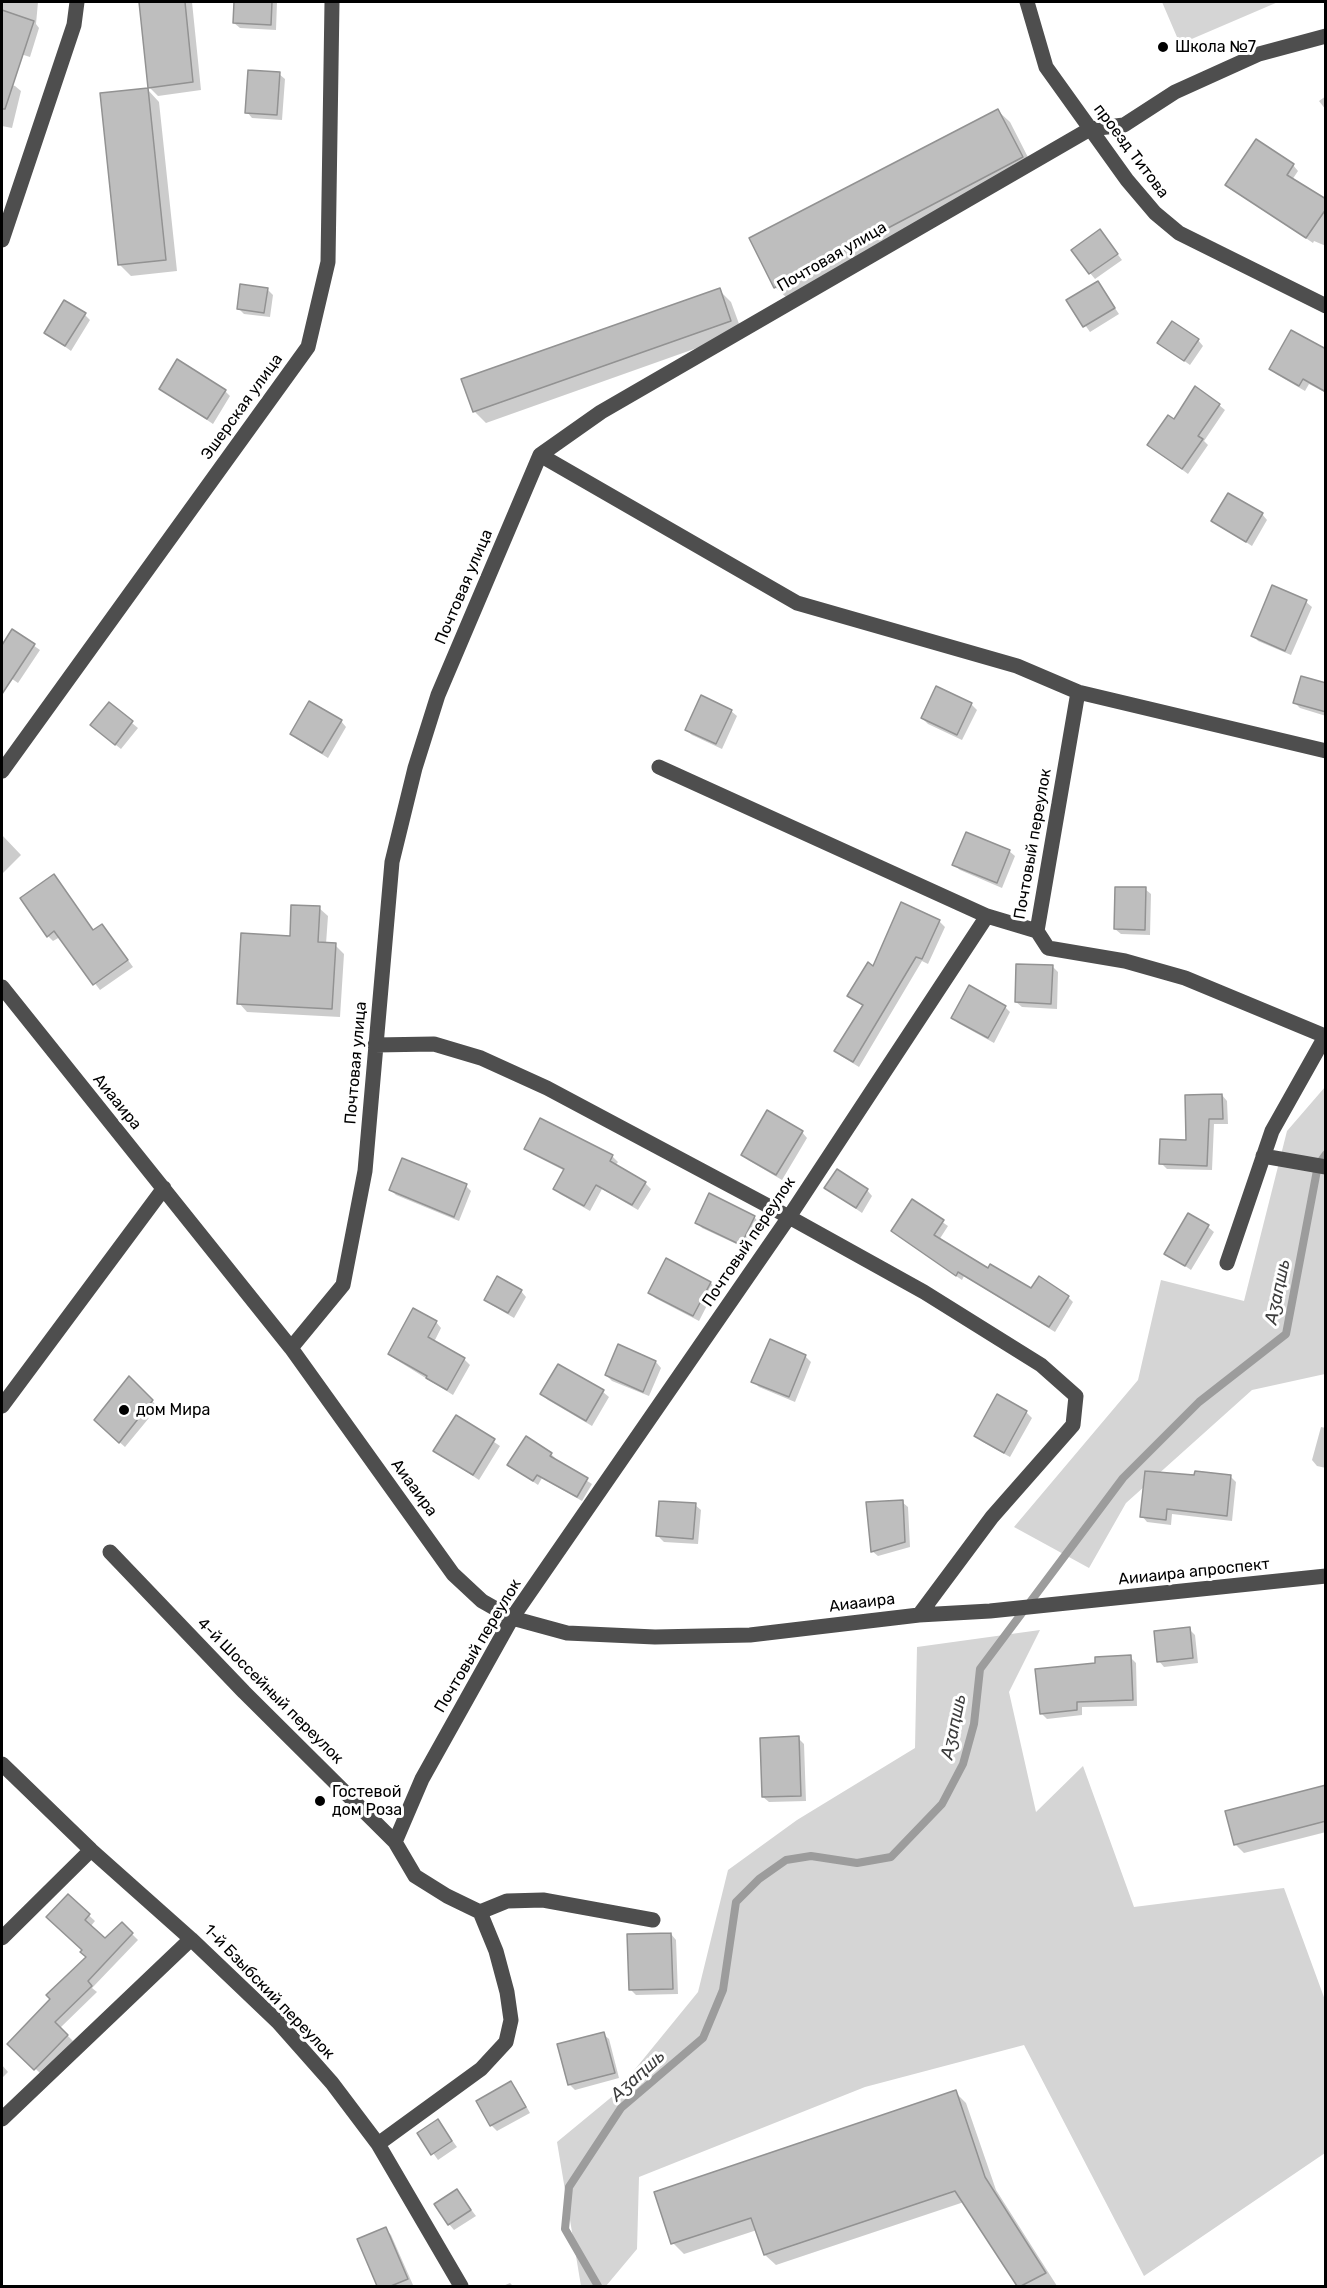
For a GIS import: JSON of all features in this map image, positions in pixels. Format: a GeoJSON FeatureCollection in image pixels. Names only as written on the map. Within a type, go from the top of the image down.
{"type":"FeatureCollection","features":[{"type":"Feature","properties":{"kind":"street"},"geometry":{"type":"LineString","coordinates":[[2,240],[74,25],[77,2]]}},
{"type":"Feature","properties":{"kind":"street","name":"Эшерская улица"},"geometry":{"type":"LineString","coordinates":[[2,771],[308,347],[328,262],[332,2]]}},
{"type":"Feature","properties":{"kind":"street","name":"проезд Титова"},"geometry":{"type":"LineString","coordinates":[[1027,2],[1046,66],[1127,180],[1155,213],[1179,233],[1326,306]]}},
{"type":"Feature","properties":{"kind":"street"},"geometry":{"type":"LineString","coordinates":[[1090,129],[1124,125],[1175,92],[1259,54],[1326,36]]}},
{"type":"Feature","properties":{"kind":"street","name":"Почтовая улица"},"geometry":{"type":"LineString","coordinates":[[291,1348],[343,1285],[365,1171],[392,862],[415,768],[438,695],[540,455],[601,412],[1090,129]]}},
{"type":"Feature","properties":{"kind":"street"},"geometry":{"type":"LineString","coordinates":[[540,455],[797,603],[1017,666],[1078,692],[1326,751]]}},
{"type":"Feature","properties":{"kind":"street","name":"Почтовый переулок"},"geometry":{"type":"LineString","coordinates":[[395,1842],[422,1779],[512,1618],[789,1217],[987,916],[1037,931],[1078,692]]}},
{"type":"Feature","properties":{"kind":"street"},"geometry":{"type":"LineString","coordinates":[[659,767],[987,916]]}},
{"type":"Feature","properties":{"kind":"street"},"geometry":{"type":"LineString","coordinates":[[1037,931],[1048,948],[1125,961],[1185,978],[1325,1035],[1272,1131],[1227,1263]]}},
{"type":"Feature","properties":{"kind":"street","name":"Аиааира"},"geometry":{"type":"LineString","coordinates":[[2,987],[291,1348],[453,1574],[482,1601],[512,1618],[567,1634],[655,1637],[750,1635],[919,1615],[990,1611]]}},
{"type":"Feature","properties":{"kind":"street"},"geometry":{"type":"LineString","coordinates":[[375,1045],[434,1044],[481,1058],[547,1088],[924,1292],[1041,1365],[1076,1396],[1073,1425],[992,1517],[919,1615]]}},
{"type":"Feature","properties":{"kind":"street"},"geometry":{"type":"LineString","coordinates":[[1263,1156],[1326,1167]]}},
{"type":"Feature","properties":{"kind":"street"},"geometry":{"type":"LineString","coordinates":[[2,1406],[164,1188]]}},
{"type":"Feature","properties":{"kind":"street","name":"4-й Шоссейный переулок"},"geometry":{"type":"LineString","coordinates":[[110,1552],[244,1692],[395,1842],[415,1876],[447,1896],[480,1912]]}},
{"type":"Feature","properties":{"kind":"street","name":"Аииаира апроспект"},"geometry":{"type":"LineString","coordinates":[[990,1611],[1326,1576]]}},
{"type":"Feature","properties":{"kind":"street","name":"1-й Бзыбский переулок"},"geometry":{"type":"LineString","coordinates":[[2,1764],[91,1850],[191,1939],[278,2022],[332,2083],[378,2144],[461,2286]]}},
{"type":"Feature","properties":{"kind":"street"},"geometry":{"type":"LineString","coordinates":[[2,1938],[91,1850]]}},
{"type":"Feature","properties":{"kind":"street"},"geometry":{"type":"LineString","coordinates":[[378,2144],[481,2069],[506,2042],[511,2020],[507,1992],[496,1951],[480,1912],[507,1901],[543,1900],[653,1920]]}},
{"type":"Feature","properties":{"kind":"street"},"geometry":{"type":"LineString","coordinates":[[2,2119],[191,1939]]}},
{"type":"Feature","properties":{"kind":"shaded area"},"geometry":{"type":"Polygon","coordinates":[[[1162,2],[1278,2],[1180,44],[1162,2]]]}},
{"type":"Feature","properties":{"kind":"shaded area"},"geometry":{"type":"Polygon","coordinates":[[[1325,1087],[1325,1374],[1252,1390],[1126,1503],[1089,1568],[1014,1527],[1138,1380],[1161,1280],[1244,1301],[1287,1131],[1325,1087]]]}},
{"type":"Feature","properties":{"kind":"shaded area"},"geometry":{"type":"Polygon","coordinates":[[[1040,1630],[1009,1692],[1036,1812],[1083,1766],[1134,1907],[1284,1888],[1325,2000],[1325,2153],[1144,2276],[1024,2045],[865,2087],[639,2177],[637,2249],[606,2286],[581,2286],[557,2142],[614,2095],[698,1992],[728,1870],[797,1820],[915,1748],[917,1647],[1040,1630]]]}},
{"type":"Feature","properties":{"kind":"building"},"geometry":{"type":"Polygon","coordinates":[[[139,2],[185,2],[193,82],[148,88],[139,2]]]}},
{"type":"Feature","properties":{"kind":"building"},"geometry":{"type":"Polygon","coordinates":[[[234,2],[272,2],[271,25],[233,23],[234,2]]]}},
{"type":"Feature","properties":{"kind":"building"},"geometry":{"type":"Polygon","coordinates":[[[2,10],[34,21],[5,109],[2,109],[2,10]]]}},
{"type":"Feature","properties":{"kind":"building"},"geometry":{"type":"Polygon","coordinates":[[[248,70],[280,72],[277,115],[245,113],[248,70]]]}},
{"type":"Feature","properties":{"kind":"building"},"geometry":{"type":"Polygon","coordinates":[[[148,88],[166,260],[118,265],[100,93],[148,88]]]}},
{"type":"Feature","properties":{"kind":"building"},"geometry":{"type":"Polygon","coordinates":[[[998,109],[1023,157],[774,288],[749,238],[998,109]]]}},
{"type":"Feature","properties":{"kind":"building"},"geometry":{"type":"Polygon","coordinates":[[[1256,139],[1294,164],[1287,175],[1326,199],[1326,209],[1306,238],[1225,185],[1256,139]]]}},
{"type":"Feature","properties":{"kind":"building"},"geometry":{"type":"Polygon","coordinates":[[[1100,229],[1118,254],[1089,274],[1071,250],[1100,229]]]}},
{"type":"Feature","properties":{"kind":"building"},"geometry":{"type":"Polygon","coordinates":[[[1098,281],[1115,308],[1083,327],[1066,300],[1098,281]]]}},
{"type":"Feature","properties":{"kind":"building"},"geometry":{"type":"Polygon","coordinates":[[[240,284],[268,288],[264,313],[237,309],[240,284]]]}},
{"type":"Feature","properties":{"kind":"building"},"geometry":{"type":"Polygon","coordinates":[[[720,288],[731,321],[473,412],[461,379],[720,288]]]}},
{"type":"Feature","properties":{"kind":"building"},"geometry":{"type":"Polygon","coordinates":[[[64,300],[86,313],[65,346],[44,333],[64,300]]]}},
{"type":"Feature","properties":{"kind":"building"},"geometry":{"type":"Polygon","coordinates":[[[1172,321],[1199,339],[1184,361],[1157,343],[1172,321]]]}},
{"type":"Feature","properties":{"kind":"building"},"geometry":{"type":"Polygon","coordinates":[[[1291,330],[1326,349],[1326,392],[1303,379],[1299,386],[1269,369],[1291,330]]]}},
{"type":"Feature","properties":{"kind":"building"},"geometry":{"type":"Polygon","coordinates":[[[177,359],[226,390],[207,419],[159,389],[177,359]]]}},
{"type":"Feature","properties":{"kind":"building"},"geometry":{"type":"Polygon","coordinates":[[[1195,386],[1220,404],[1198,436],[1203,439],[1182,469],[1147,445],[1168,415],[1174,419],[1195,386]]]}},
{"type":"Feature","properties":{"kind":"building"},"geometry":{"type":"Polygon","coordinates":[[[1228,493],[1263,513],[1246,542],[1211,521],[1228,493]]]}},
{"type":"Feature","properties":{"kind":"building"},"geometry":{"type":"Polygon","coordinates":[[[1272,585],[1307,600],[1285,651],[1251,636],[1272,585]]]}},
{"type":"Feature","properties":{"kind":"building"},"geometry":{"type":"Polygon","coordinates":[[[12,629],[35,644],[2,694],[2,645],[12,629]]]}},
{"type":"Feature","properties":{"kind":"building"},"geometry":{"type":"Polygon","coordinates":[[[1301,676],[1326,683],[1326,712],[1293,703],[1301,676]]]}},
{"type":"Feature","properties":{"kind":"building"},"geometry":{"type":"Polygon","coordinates":[[[936,686],[972,703],[957,735],[921,718],[936,686]]]}},
{"type":"Feature","properties":{"kind":"building"},"geometry":{"type":"Polygon","coordinates":[[[701,695],[732,710],[716,744],[685,730],[701,695]]]}},
{"type":"Feature","properties":{"kind":"building"},"geometry":{"type":"Polygon","coordinates":[[[309,701],[342,720],[322,753],[290,734],[309,701]]]}},
{"type":"Feature","properties":{"kind":"building"},"geometry":{"type":"Polygon","coordinates":[[[109,702],[133,721],[115,745],[90,725],[109,702]]]}},
{"type":"Feature","properties":{"kind":"building"},"geometry":{"type":"Polygon","coordinates":[[[966,832],[1010,850],[997,883],[952,865],[966,832]]]}},
{"type":"Feature","properties":{"kind":"building"},"geometry":{"type":"Polygon","coordinates":[[[54,874],[93,930],[102,924],[128,960],[93,985],[54,931],[47,937],[20,898],[54,874]]]}},
{"type":"Feature","properties":{"kind":"building"},"geometry":{"type":"Polygon","coordinates":[[[1115,887],[1146,887],[1145,930],[1114,929],[1115,887]]]}},
{"type":"Feature","properties":{"kind":"building"},"geometry":{"type":"Polygon","coordinates":[[[901,902],[940,920],[922,959],[916,957],[853,1062],[834,1051],[863,1005],[847,996],[868,962],[873,966],[901,902]]]}},
{"type":"Feature","properties":{"kind":"building"},"geometry":{"type":"Polygon","coordinates":[[[291,905],[320,906],[318,942],[336,943],[332,1009],[237,1004],[241,933],[290,936],[291,905]]]}},
{"type":"Feature","properties":{"kind":"building"},"geometry":{"type":"Polygon","coordinates":[[[1016,964],[1053,965],[1051,1004],[1015,1002],[1016,964]]]}},
{"type":"Feature","properties":{"kind":"building"},"geometry":{"type":"Polygon","coordinates":[[[969,985],[1006,1006],[988,1038],[951,1018],[969,985]]]}},
{"type":"Feature","properties":{"kind":"building"},"geometry":{"type":"Polygon","coordinates":[[[1222,1094],[1223,1119],[1209,1119],[1207,1166],[1159,1164],[1160,1139],[1186,1140],[1185,1095],[1222,1094]]]}},
{"type":"Feature","properties":{"kind":"building"},"geometry":{"type":"Polygon","coordinates":[[[767,1110],[803,1131],[776,1175],[741,1155],[767,1110]]]}},
{"type":"Feature","properties":{"kind":"building"},"geometry":{"type":"Polygon","coordinates":[[[540,1118],[613,1155],[610,1161],[646,1182],[632,1205],[596,1185],[584,1206],[553,1189],[564,1169],[524,1149],[540,1118]]]}},
{"type":"Feature","properties":{"kind":"building"},"geometry":{"type":"Polygon","coordinates":[[[402,1158],[467,1184],[454,1217],[389,1190],[402,1158]]]}},
{"type":"Feature","properties":{"kind":"building"},"geometry":{"type":"Polygon","coordinates":[[[837,1169],[868,1189],[856,1208],[824,1188],[837,1169]]]}},
{"type":"Feature","properties":{"kind":"building"},"geometry":{"type":"Polygon","coordinates":[[[709,1193],[755,1216],[741,1245],[695,1223],[709,1193]]]}},
{"type":"Feature","properties":{"kind":"building"},"geometry":{"type":"Polygon","coordinates":[[[912,1199],[944,1220],[934,1235],[988,1268],[990,1264],[1031,1288],[1039,1276],[1069,1296],[1049,1327],[958,1272],[956,1276],[891,1231],[912,1199]]]}},
{"type":"Feature","properties":{"kind":"building"},"geometry":{"type":"Polygon","coordinates":[[[1188,1213],[1209,1225],[1185,1266],[1164,1254],[1188,1213]]]}},
{"type":"Feature","properties":{"kind":"building"},"geometry":{"type":"Polygon","coordinates":[[[666,1258],[711,1282],[693,1316],[648,1293],[666,1258]]]}},
{"type":"Feature","properties":{"kind":"building"},"geometry":{"type":"Polygon","coordinates":[[[497,1276],[522,1290],[508,1313],[484,1300],[497,1276]]]}},
{"type":"Feature","properties":{"kind":"building"},"geometry":{"type":"Polygon","coordinates":[[[413,1308],[437,1321],[428,1337],[465,1358],[447,1390],[388,1354],[413,1308]]]}},
{"type":"Feature","properties":{"kind":"building"},"geometry":{"type":"Polygon","coordinates":[[[770,1339],[806,1355],[789,1397],[751,1382],[770,1339]]]}},
{"type":"Feature","properties":{"kind":"building"},"geometry":{"type":"Polygon","coordinates":[[[618,1344],[656,1361],[643,1392],[605,1375],[618,1344]]]}},
{"type":"Feature","properties":{"kind":"building"},"geometry":{"type":"Polygon","coordinates":[[[558,1364],[604,1390],[586,1421],[540,1394],[558,1364]]]}},
{"type":"Feature","properties":{"kind":"building","name":"дом Мира"},"geometry":{"type":"Polygon","coordinates":[[[129,1376],[153,1400],[119,1443],[94,1420],[129,1376]]]}},
{"type":"Feature","properties":{"kind":"building"},"geometry":{"type":"Polygon","coordinates":[[[997,1394],[1027,1411],[1004,1453],[974,1436],[997,1394]]]}},
{"type":"Feature","properties":{"kind":"building"},"geometry":{"type":"Polygon","coordinates":[[[456,1415],[495,1439],[473,1475],[433,1451],[456,1415]]]}},
{"type":"Feature","properties":{"kind":"building"},"geometry":{"type":"Polygon","coordinates":[[[526,1436],[552,1453],[550,1456],[588,1478],[577,1497],[537,1475],[533,1481],[507,1465],[526,1436]]]}},
{"type":"Feature","properties":{"kind":"building"},"geometry":{"type":"Polygon","coordinates":[[[1145,1471],[1194,1475],[1195,1471],[1231,1475],[1227,1516],[1167,1509],[1166,1520],[1140,1517],[1145,1471]]]}},
{"type":"Feature","properties":{"kind":"building"},"geometry":{"type":"Polygon","coordinates":[[[903,1500],[905,1542],[871,1552],[866,1502],[903,1500]]]}},
{"type":"Feature","properties":{"kind":"building"},"geometry":{"type":"Polygon","coordinates":[[[659,1501],[696,1503],[693,1539],[656,1536],[659,1501]]]}},
{"type":"Feature","properties":{"kind":"building"},"geometry":{"type":"Polygon","coordinates":[[[1190,1627],[1193,1658],[1157,1662],[1154,1631],[1190,1627]]]}},
{"type":"Feature","properties":{"kind":"building"},"geometry":{"type":"Polygon","coordinates":[[[1131,1655],[1133,1700],[1077,1702],[1077,1710],[1040,1714],[1035,1669],[1095,1663],[1095,1657],[1131,1655]]]}},
{"type":"Feature","properties":{"kind":"building"},"geometry":{"type":"Polygon","coordinates":[[[799,1736],[801,1796],[762,1797],[760,1738],[799,1736]]]}},
{"type":"Feature","properties":{"kind":"building"},"geometry":{"type":"Polygon","coordinates":[[[1326,1785],[1326,1821],[1234,1845],[1225,1811],[1326,1785]]]}},
{"type":"Feature","properties":{"kind":"building"},"geometry":{"type":"Polygon","coordinates":[[[68,1894],[90,1914],[85,1920],[105,1938],[122,1922],[133,1933],[88,1981],[92,1986],[55,2022],[68,2035],[34,2070],[7,2044],[50,1999],[46,1995],[86,1957],[80,1952],[82,1950],[46,1917],[68,1894]]]}},
{"type":"Feature","properties":{"kind":"building"},"geometry":{"type":"Polygon","coordinates":[[[671,1933],[673,1989],[629,1990],[627,1934],[671,1933]]]}},
{"type":"Feature","properties":{"kind":"building"},"geometry":{"type":"Polygon","coordinates":[[[604,2032],[615,2073],[568,2085],[557,2044],[604,2032]]]}},
{"type":"Feature","properties":{"kind":"building"},"geometry":{"type":"Polygon","coordinates":[[[511,2081],[526,2107],[490,2126],[476,2101],[511,2081]]]}},
{"type":"Feature","properties":{"kind":"building"},"geometry":{"type":"Polygon","coordinates":[[[956,2090],[985,2177],[1046,2273],[1017,2286],[955,2191],[764,2255],[751,2218],[671,2244],[654,2192],[956,2090]]]}},
{"type":"Feature","properties":{"kind":"building"},"geometry":{"type":"Polygon","coordinates":[[[438,2119],[452,2141],[431,2155],[417,2133],[438,2119]]]}},
{"type":"Feature","properties":{"kind":"building"},"geometry":{"type":"Polygon","coordinates":[[[457,2189],[471,2210],[448,2225],[434,2204],[457,2189]]]}},
{"type":"Feature","properties":{"kind":"building"},"geometry":{"type":"Polygon","coordinates":[[[386,2227],[408,2279],[391,2286],[377,2286],[357,2239],[386,2227]]]}},
{"type":"Feature","properties":{"kind":"waterway","name":"Аӡаԥшь"},"geometry":{"type":"LineString","coordinates":[[598,2286],[565,2229],[569,2187],[621,2108],[703,2038],[723,1990],[736,1902],[759,1879],[786,1860],[811,1856],[857,1863],[891,1857],[942,1804],[963,1764],[974,1724],[980,1669],[1123,1478],[1199,1402],[1286,1334],[1318,1165],[1326,1154]]}},
{"type":"Feature","properties":{"kind":"place","name":"Школа №7"},"geometry":{"type":"Point","coordinates":[1163,47]}},
{"type":"Feature","properties":{"kind":"place","name":"дом Мира"},"geometry":{"type":"Point","coordinates":[124,1410]}},
{"type":"Feature","properties":{"kind":"place","name":"Гостевой дом Роза"},"geometry":{"type":"Point","coordinates":[320,1801]}}]}
